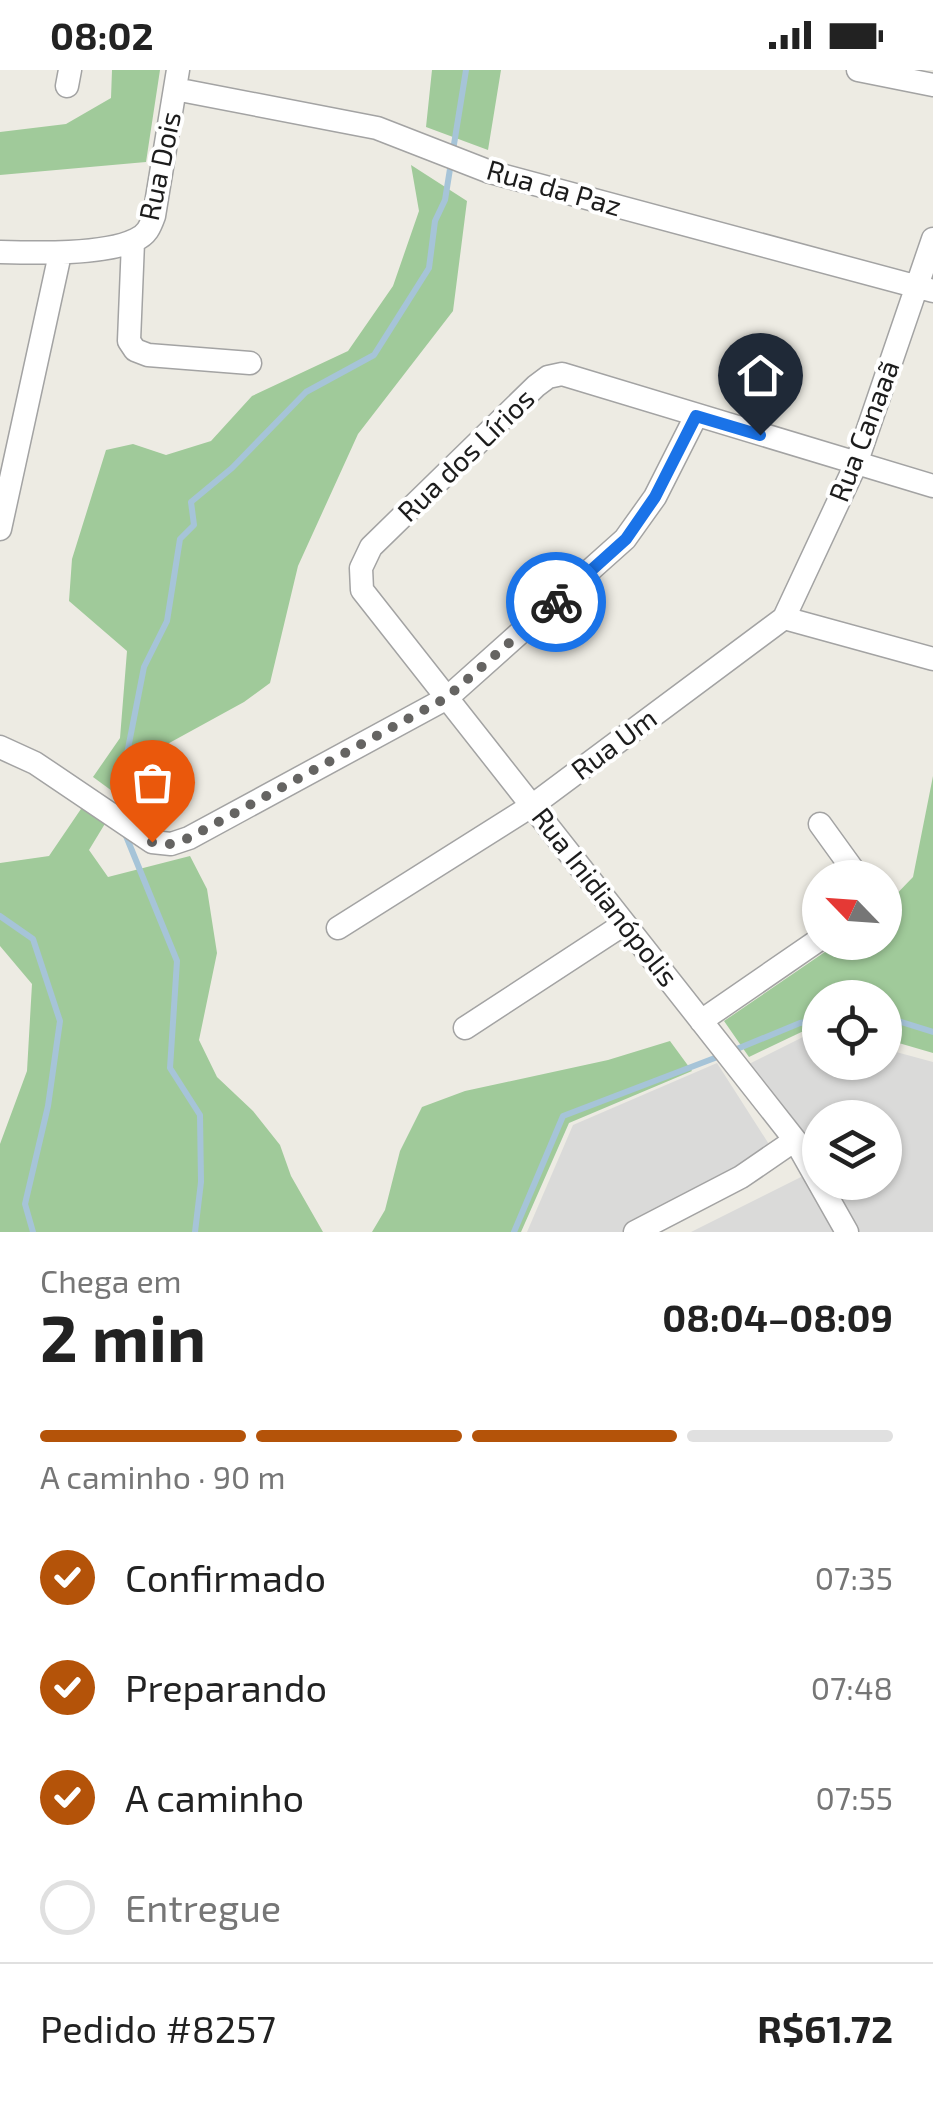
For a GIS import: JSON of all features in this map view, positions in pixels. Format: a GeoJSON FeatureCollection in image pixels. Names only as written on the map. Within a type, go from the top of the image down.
{"type":"FeatureCollection","features":[{"type":"Feature","properties":{"kind":"street"},"geometry":{"type":"LineString","coordinates":[[858,70],[933,85]]}},
{"type":"Feature","properties":{"kind":"street","name":"Rua da Paz"},"geometry":{"type":"LineString","coordinates":[[177,80],[377,128],[490,172],[925,288]]}},
{"type":"Feature","properties":{"kind":"street","name":"Rua Dois"},"geometry":{"type":"LineString","coordinates":[[0,252],[60,254],[133,242],[147,233],[154,216],[177,80]]}},
{"type":"Feature","properties":{"kind":"street","name":"Rua Canaaã"},"geometry":{"type":"LineString","coordinates":[[784,618],[856,464],[925,288],[933,239]]}},
{"type":"Feature","properties":{"kind":"street"},"geometry":{"type":"LineString","coordinates":[[133,242],[129,341],[135,350],[148,355],[250,363]]}},
{"type":"Feature","properties":{"kind":"street"},"geometry":{"type":"LineString","coordinates":[[0,530],[60,254]]}},
{"type":"Feature","properties":{"kind":"street","name":"Rua dos Lírios"},"geometry":{"type":"LineString","coordinates":[[361,568],[371,547],[548,376],[562,374],[933,486]]}},
{"type":"Feature","properties":{"kind":"street"},"geometry":{"type":"LineString","coordinates":[[0,747],[35,763],[152,842],[170,844],[189,838],[446,698],[626,539],[655,497],[696,416]]}},
{"type":"Feature","properties":{"kind":"street","name":"Rua Inidianópolis"},"geometry":{"type":"LineString","coordinates":[[361,568],[362,590],[795,1140],[846,1232]]}},
{"type":"Feature","properties":{"kind":"street"},"geometry":{"type":"LineString","coordinates":[[784,618],[933,659]]}},
{"type":"Feature","properties":{"kind":"street","name":"Rua Um"},"geometry":{"type":"LineString","coordinates":[[338,928],[533,805],[784,618]]}},
{"type":"Feature","properties":{"kind":"street"},"geometry":{"type":"LineString","coordinates":[[820,824],[846,860]]}},
{"type":"Feature","properties":{"kind":"street"},"geometry":{"type":"LineString","coordinates":[[465,1028],[624,924]]}},
{"type":"Feature","properties":{"kind":"street"},"geometry":{"type":"LineString","coordinates":[[701,1022],[802,952]]}},
{"type":"Feature","properties":{"kind":"street"},"geometry":{"type":"LineString","coordinates":[[635,1232],[741,1176],[795,1140]]}},
{"type":"Feature","properties":{"kind":"shaded area"},"geometry":{"type":"Polygon","coordinates":[[[802,1038],[802,1080],[902,1080],[902,1054],[933,1062],[933,1232],[855,1232],[837,1200],[902,1200],[902,1100],[802,1100],[802,1142],[749,1064],[802,1038]]]}},
{"type":"Feature","properties":{"kind":"shaded area"},"geometry":{"type":"Polygon","coordinates":[[[717,1063],[772,1149],[622,1232],[527,1232],[573,1125],[717,1063]]]}},
{"type":"Feature","properties":{"kind":"shaded area"},"geometry":{"type":"Polygon","coordinates":[[[802,1176],[802,1200],[816,1200],[834,1232],[691,1232],[802,1176]]]}},
{"type":"Feature","properties":{"kind":"green space"},"geometry":{"type":"Polygon","coordinates":[[[112,70],[160,70],[146,162],[0,175],[0,132],[66,124],[111,98],[112,70]]]}},
{"type":"Feature","properties":{"kind":"green space"},"geometry":{"type":"Polygon","coordinates":[[[432,70],[501,70],[488,150],[426,127],[432,70]]]}},
{"type":"Feature","properties":{"kind":"green space"},"geometry":{"type":"Polygon","coordinates":[[[411,165],[467,201],[453,311],[358,434],[298,566],[270,683],[244,702],[151,753],[123,799],[93,777],[120,738],[127,651],[69,601],[72,559],[106,450],[133,444],[166,455],[211,441],[252,396],[348,351],[393,286],[419,211],[411,165]]]}},
{"type":"Feature","properties":{"kind":"green space"},"geometry":{"type":"Polygon","coordinates":[[[933,776],[933,1053],[902,1044],[902,980],[802,980],[802,1032],[749,1057],[724,1021],[813,960],[902,960],[902,888],[913,877],[933,776]]]}},
{"type":"Feature","properties":{"kind":"green space"},"geometry":{"type":"Polygon","coordinates":[[[83,806],[106,822],[89,850],[108,877],[190,856],[207,889],[217,953],[199,1040],[217,1077],[253,1111],[280,1145],[291,1176],[323,1232],[0,1232],[0,1144],[27,1071],[32,984],[0,946],[0,863],[49,856],[83,806]]]}},
{"type":"Feature","properties":{"kind":"green space"},"geometry":{"type":"Polygon","coordinates":[[[670,1041],[692,1071],[569,1123],[521,1232],[372,1232],[385,1210],[400,1151],[422,1107],[465,1091],[608,1060],[670,1041]]]}},
{"type":"Feature","properties":{"kind":"waterway"},"geometry":{"type":"LineString","coordinates":[[116,810],[144,667],[167,621],[180,539],[194,525],[191,502],[232,468],[306,392],[374,355],[429,268],[435,221],[445,200],[466,70]]}},
{"type":"Feature","properties":{"kind":"waterway"},"geometry":{"type":"LineString","coordinates":[[124,831],[177,961],[170,1068],[200,1115],[201,1182],[195,1232]]}},
{"type":"Feature","properties":{"kind":"waterway"},"geometry":{"type":"LineString","coordinates":[[0,916],[33,939],[60,1021],[48,1106],[25,1204],[33,1232]]}},
{"type":"Feature","properties":{"kind":"waterway"},"geometry":{"type":"LineString","coordinates":[[902,1022],[933,1032]]}},
{"type":"Feature","properties":{"kind":"waterway"},"geometry":{"type":"LineString","coordinates":[[732,1051],[802,1023]]}},
{"type":"Feature","properties":{"kind":"waterway"},"geometry":{"type":"LineString","coordinates":[[514,1232],[563,1116],[720,1056]]}},
{"type":"Feature","properties":{"kind":"way so far"},"geometry":{"type":"LineString","coordinates":[[152,842],[170,844],[189,838],[446,698],[556,602]]}},
{"type":"Feature","properties":{"kind":"route"},"geometry":{"type":"LineString","coordinates":[[556,602],[626,539],[655,497],[696,416],[760,435]]}}]}
